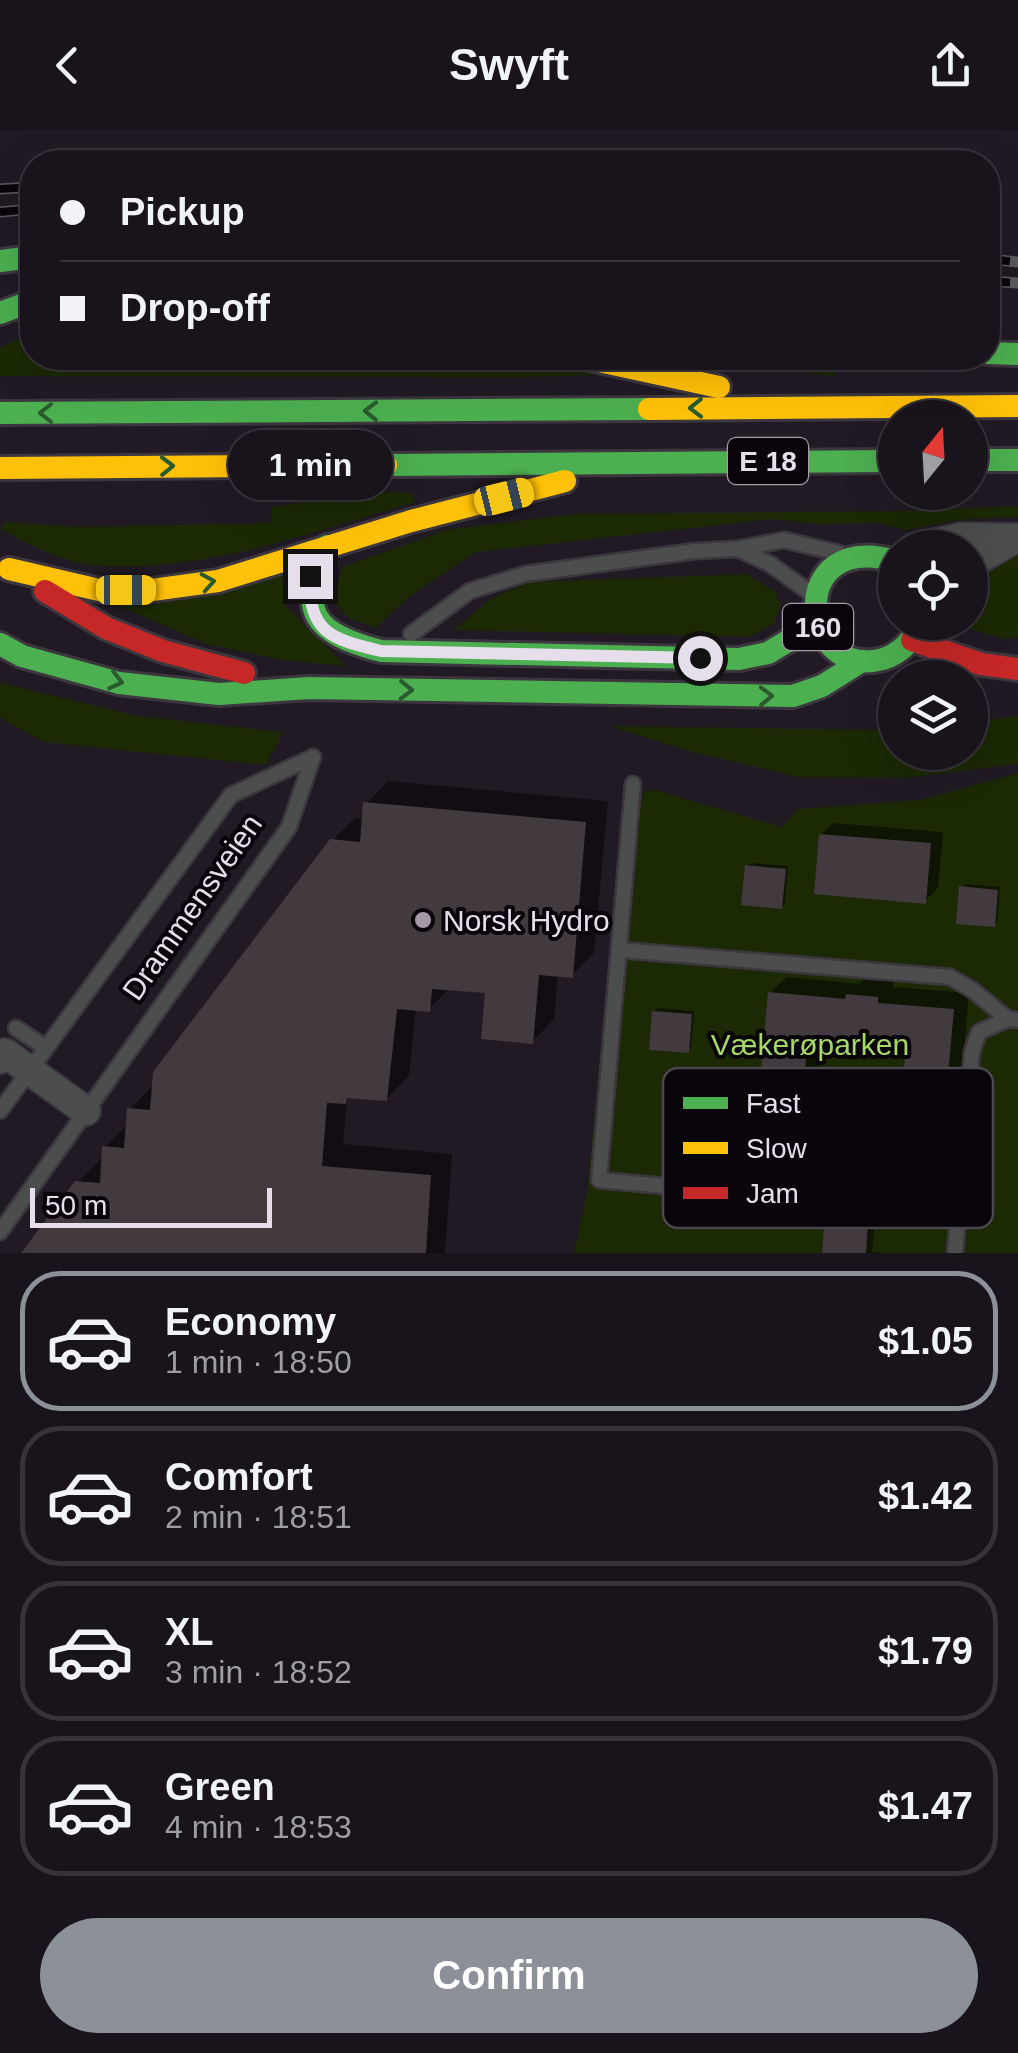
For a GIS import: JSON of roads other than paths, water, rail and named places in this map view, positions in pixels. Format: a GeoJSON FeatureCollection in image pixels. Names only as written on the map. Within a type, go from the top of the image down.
{"type":"FeatureCollection","features":[{"type":"Feature","properties":{"kind":"main road"},"geometry":{"type":"LineString","coordinates":[[637,370],[829,407]]}},
{"type":"Feature","properties":{"kind":"main road","name":"E 18"},"geometry":{"type":"LineString","coordinates":[[0,413],[1018,406]]}},
{"type":"Feature","properties":{"kind":"main road"},"geometry":{"type":"LineString","coordinates":[[988,460],[1018,460]]}},
{"type":"Feature","properties":{"kind":"main road","name":"E 18"},"geometry":{"type":"LineString","coordinates":[[0,468],[878,461]]}},
{"type":"Feature","properties":{"kind":"main road"},"geometry":{"type":"LineString","coordinates":[[4,566],[99,590],[152,590],[218,582],[327,546],[640,462]]}},
{"type":"Feature","properties":{"kind":"main road"},"geometry":{"type":"LineString","coordinates":[[327,546],[310,576],[309,604],[320,626],[344,642],[381,651],[740,659],[768,653],[816,624]]}},
{"type":"Feature","properties":{"kind":"main road"},"geometry":{"type":"LineString","coordinates":[[851,556],[878,555]]}},
{"type":"Feature","properties":{"kind":"main road","name":"160"},"geometry":{"type":"LineString","coordinates":[[851,556],[827,571],[815,597],[816,624],[826,642],[842,655],[862,661],[890,657],[907,640]]}},
{"type":"Feature","properties":{"kind":"main road"},"geometry":{"type":"LineString","coordinates":[[4,566],[106,628],[162,651],[309,688]]}},
{"type":"Feature","properties":{"kind":"main road","name":"160"},"geometry":{"type":"LineString","coordinates":[[934,640],[981,664],[1018,669]]}},
{"type":"Feature","properties":{"kind":"main road"},"geometry":{"type":"LineString","coordinates":[[0,644],[22,656],[119,683],[218,694],[309,688],[792,696],[822,686],[862,661]]}},
{"type":"Feature","properties":{"kind":"street"},"geometry":{"type":"LineString","coordinates":[[988,538],[1016,539]]}},
{"type":"Feature","properties":{"kind":"street"},"geometry":{"type":"LineString","coordinates":[[988,554],[1016,539]]}},
{"type":"Feature","properties":{"kind":"street"},"geometry":{"type":"LineString","coordinates":[[0,1059],[5,1052],[38,1060],[86,1111]]}},
{"type":"Feature","properties":{"kind":"lane"},"geometry":{"type":"LineString","coordinates":[[399,644],[470,591],[525,574],[784,540],[851,556]]}},
{"type":"Feature","properties":{"kind":"lane"},"geometry":{"type":"LineString","coordinates":[[737,549],[770,564],[815,597]]}},
{"type":"Feature","properties":{"kind":"lane","name":"Drammensveien"},"geometry":{"type":"LineString","coordinates":[[0,1111],[231,795],[313,757],[289,827],[0,1232]]}},
{"type":"Feature","properties":{"kind":"lane"},"geometry":{"type":"LineString","coordinates":[[633,784],[599,1180],[663,1186]]}},
{"type":"Feature","properties":{"kind":"lane"},"geometry":{"type":"LineString","coordinates":[[620,950],[950,977],[1013,1020]]}},
{"type":"Feature","properties":{"kind":"lane"},"geometry":{"type":"LineString","coordinates":[[971,1068],[979,1032],[1013,1020]]}},
{"type":"Feature","properties":{"kind":"lane"},"geometry":{"type":"LineString","coordinates":[[16,1028],[38,1060]]}},
{"type":"Feature","properties":{"kind":"lane"},"geometry":{"type":"LineString","coordinates":[[955,1253],[957,1228]]}},
{"type":"Feature","properties":{"kind":"railway"},"geometry":{"type":"LineString","coordinates":[[0,189],[20,188]]}},
{"type":"Feature","properties":{"kind":"railway"},"geometry":{"type":"LineString","coordinates":[[0,212],[20,210]]}},
{"type":"Feature","properties":{"kind":"railway"},"geometry":{"type":"LineString","coordinates":[[1000,260],[1018,262]]}},
{"type":"Feature","properties":{"kind":"railway"},"geometry":{"type":"LineString","coordinates":[[1000,282],[1018,283]]}},
{"type":"Feature","properties":{"kind":"place","name":"Norsk Hydro"},"geometry":{"type":"Point","coordinates":[423,920]}},
{"type":"Feature","properties":{"kind":"park label","name":"Vækerøparken"},"geometry":{"type":"Point","coordinates":[810,1044]}}]}
